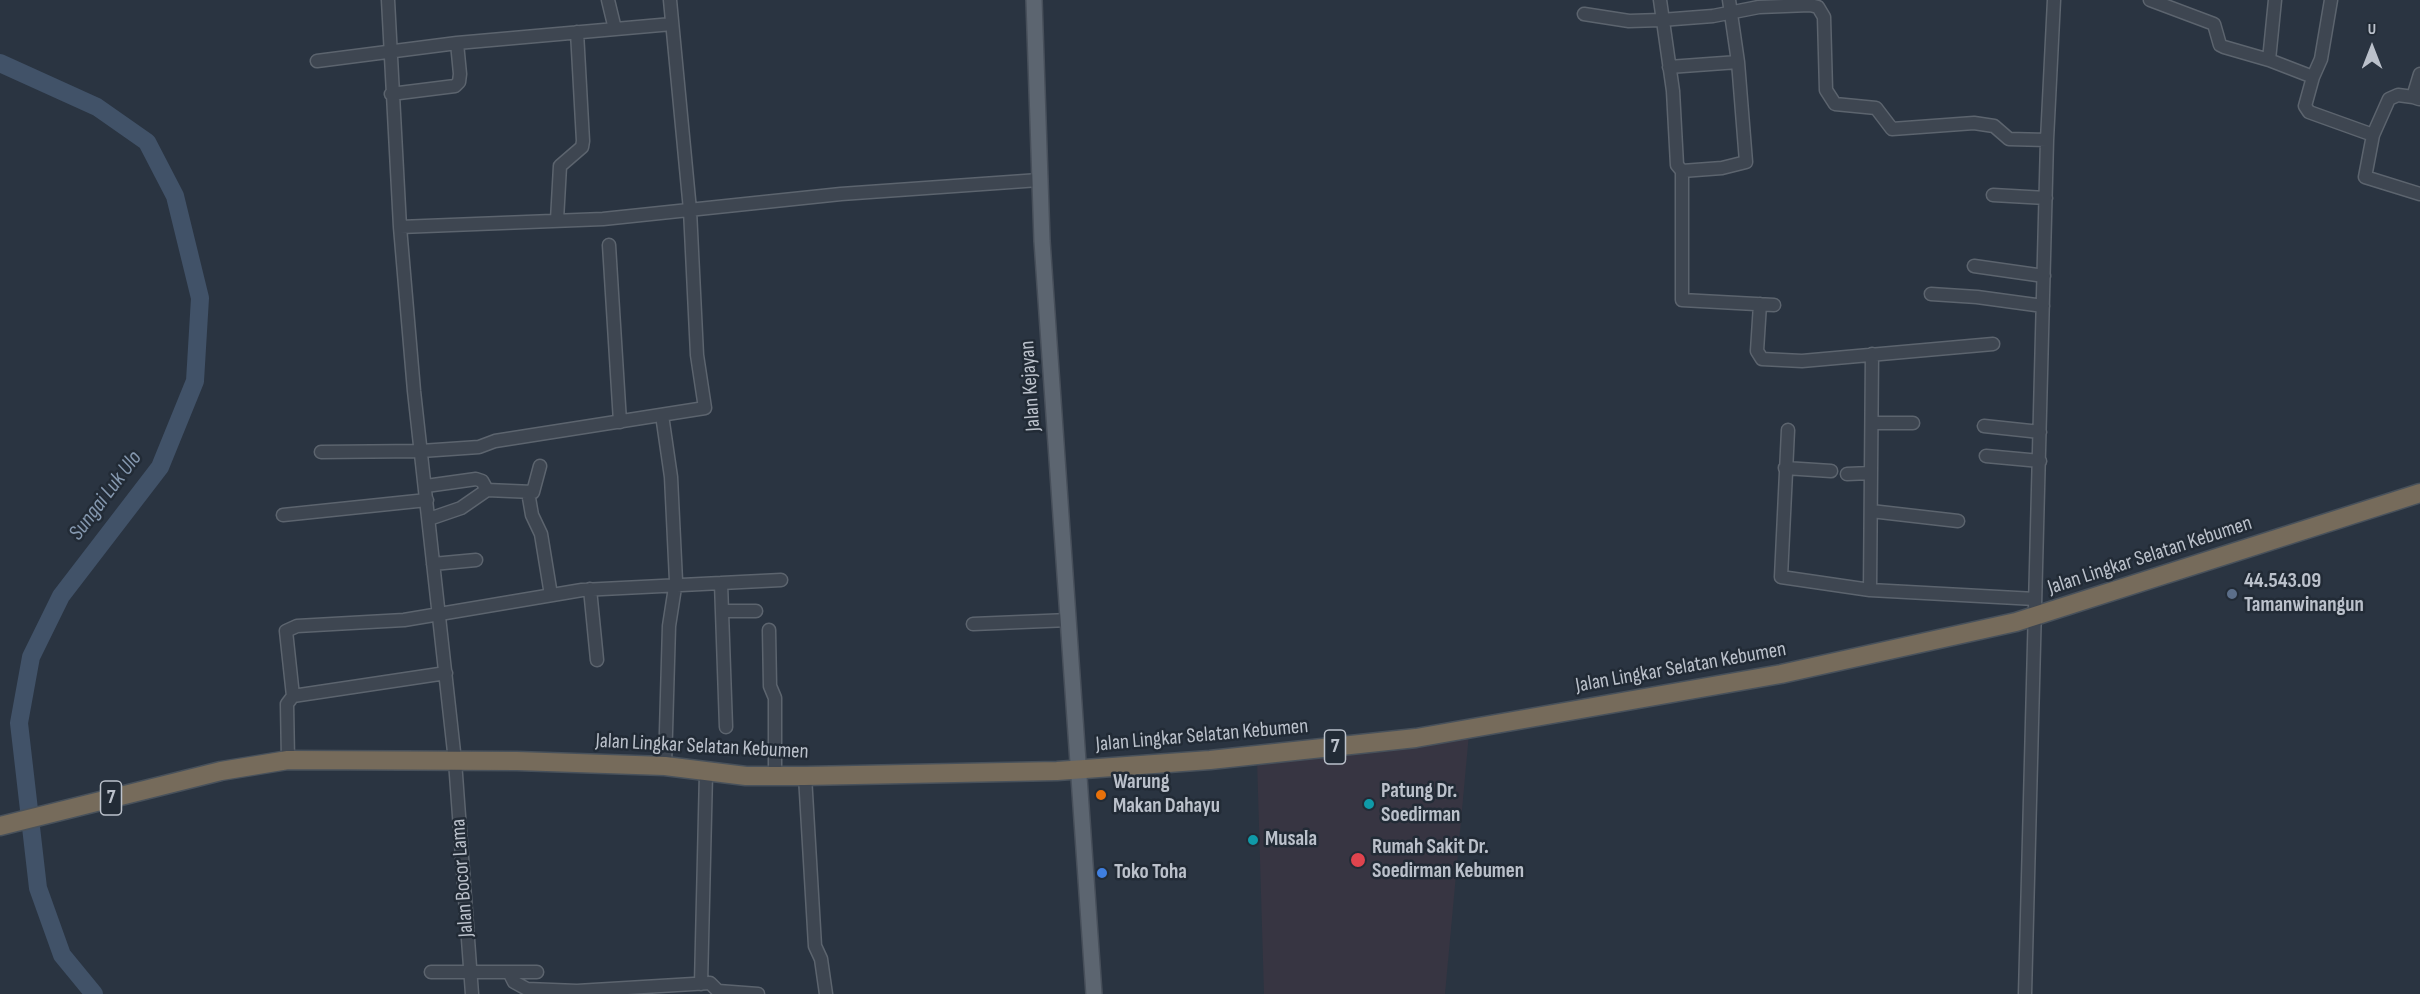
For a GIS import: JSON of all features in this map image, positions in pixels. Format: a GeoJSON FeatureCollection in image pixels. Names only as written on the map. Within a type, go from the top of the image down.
{"type":"FeatureCollection","features":[{"type":"Feature","properties":{"kind":"highway","name":"Jalan Lingkar Selatan Kebumen"},"geometry":{"type":"LineString","coordinates":[[0,826],[221,771],[288,760],[665,766],[706,773],[805,776],[1079,769],[1210,760],[1416,738],[1781,674],[2034,617],[2420,493]]}},
{"type":"Feature","properties":{"kind":"main road","name":"Jalan Kejayan"},"geometry":{"type":"LineString","coordinates":[[1034,0],[1039,180],[1094,994]]}},
{"type":"Feature","properties":{"kind":"street","name":"Jalan Bocor Lama"},"geometry":{"type":"LineString","coordinates":[[388,0],[391,94],[400,227],[438,615],[455,761],[472,994]]}},
{"type":"Feature","properties":{"kind":"street"},"geometry":{"type":"LineString","coordinates":[[608,0],[615,29]]}},
{"type":"Feature","properties":{"kind":"street"},"geometry":{"type":"LineString","coordinates":[[321,452],[422,451],[479,447],[495,441],[701,410],[705,402],[696,351],[690,210],[670,0]]}},
{"type":"Feature","properties":{"kind":"street"},"geometry":{"type":"LineString","coordinates":[[1660,0],[1669,67],[1677,165],[1682,171],[1682,300],[1774,305]]}},
{"type":"Feature","properties":{"kind":"street"},"geometry":{"type":"LineString","coordinates":[[2025,994],[2047,140],[2054,0]]}},
{"type":"Feature","properties":{"kind":"street"},"geometry":{"type":"LineString","coordinates":[[2150,0],[2214,24],[2220,45],[2224,47],[2269,60],[2313,77]]}},
{"type":"Feature","properties":{"kind":"street"},"geometry":{"type":"LineString","coordinates":[[2269,60],[2275,0]]}},
{"type":"Feature","properties":{"kind":"street"},"geometry":{"type":"LineString","coordinates":[[2331,0],[2321,59],[2305,106],[2309,112],[2373,135]]}},
{"type":"Feature","properties":{"kind":"street"},"geometry":{"type":"LineString","coordinates":[[1682,171],[1722,168],[1746,162],[1738,62],[1730,6]]}},
{"type":"Feature","properties":{"kind":"street"},"geometry":{"type":"LineString","coordinates":[[1584,14],[1629,21],[1661,20],[1730,6],[1818,8],[1824,17],[1824,64],[1828,96],[1839,105],[1876,108],[1892,129],[1989,124],[2009,139],[2047,140]]}},
{"type":"Feature","properties":{"kind":"street"},"geometry":{"type":"LineString","coordinates":[[317,61],[457,43],[672,24]]}},
{"type":"Feature","properties":{"kind":"street"},"geometry":{"type":"LineString","coordinates":[[557,220],[560,166],[582,147],[583,141],[577,32]]}},
{"type":"Feature","properties":{"kind":"street"},"geometry":{"type":"LineString","coordinates":[[391,94],[455,86],[459,82],[460,74],[457,43]]}},
{"type":"Feature","properties":{"kind":"street"},"geometry":{"type":"LineString","coordinates":[[1669,67],[1738,62]]}},
{"type":"Feature","properties":{"kind":"street"},"geometry":{"type":"LineString","coordinates":[[2420,74],[2417,98],[2398,95],[2389,99],[2373,135],[2365,177],[2420,194]]}},
{"type":"Feature","properties":{"kind":"street"},"geometry":{"type":"LineString","coordinates":[[400,227],[557,220],[690,210],[841,194],[1039,180]]}},
{"type":"Feature","properties":{"kind":"street"},"geometry":{"type":"LineString","coordinates":[[1993,195],[2046,198]]}},
{"type":"Feature","properties":{"kind":"street"},"geometry":{"type":"LineString","coordinates":[[609,245],[620,422]]}},
{"type":"Feature","properties":{"kind":"street"},"geometry":{"type":"LineString","coordinates":[[1974,266],[2044,276]]}},
{"type":"Feature","properties":{"kind":"street"},"geometry":{"type":"LineString","coordinates":[[1931,294],[1977,297],[2043,306]]}},
{"type":"Feature","properties":{"kind":"street"},"geometry":{"type":"LineString","coordinates":[[1760,304],[1756,351],[1759,357],[1802,361],[1992,344]]}},
{"type":"Feature","properties":{"kind":"street"},"geometry":{"type":"LineString","coordinates":[[1869,590],[1873,423],[1872,354]]}},
{"type":"Feature","properties":{"kind":"street"},"geometry":{"type":"LineString","coordinates":[[662,415],[671,477],[676,584],[669,626],[665,766]]}},
{"type":"Feature","properties":{"kind":"street"},"geometry":{"type":"LineString","coordinates":[[1873,423],[1913,423]]}},
{"type":"Feature","properties":{"kind":"street"},"geometry":{"type":"LineString","coordinates":[[1984,426],[2040,432]]}},
{"type":"Feature","properties":{"kind":"street"},"geometry":{"type":"LineString","coordinates":[[1788,430],[1780,576],[1869,590],[2035,598]]}},
{"type":"Feature","properties":{"kind":"street"},"geometry":{"type":"LineString","coordinates":[[1986,456],[2040,461]]}},
{"type":"Feature","properties":{"kind":"street"},"geometry":{"type":"LineString","coordinates":[[429,519],[461,508],[487,490],[528,492],[535,490],[540,466]]}},
{"type":"Feature","properties":{"kind":"street"},"geometry":{"type":"LineString","coordinates":[[1785,468],[1831,471]]}},
{"type":"Feature","properties":{"kind":"street"},"geometry":{"type":"LineString","coordinates":[[1847,474],[1871,473]]}},
{"type":"Feature","properties":{"kind":"street"},"geometry":{"type":"LineString","coordinates":[[426,486],[476,478],[482,481],[487,490]]}},
{"type":"Feature","properties":{"kind":"street"},"geometry":{"type":"LineString","coordinates":[[528,492],[532,515],[541,534],[551,595]]}},
{"type":"Feature","properties":{"kind":"street"},"geometry":{"type":"LineString","coordinates":[[283,515],[427,500]]}},
{"type":"Feature","properties":{"kind":"street"},"geometry":{"type":"LineString","coordinates":[[1871,511],[1958,521]]}},
{"type":"Feature","properties":{"kind":"street"},"geometry":{"type":"LineString","coordinates":[[433,564],[476,561]]}},
{"type":"Feature","properties":{"kind":"street"},"geometry":{"type":"LineString","coordinates":[[288,760],[287,704],[293,696],[285,635],[291,628],[438,615],[590,589],[781,580]]}},
{"type":"Feature","properties":{"kind":"street"},"geometry":{"type":"LineString","coordinates":[[721,583],[726,727]]}},
{"type":"Feature","properties":{"kind":"street"},"geometry":{"type":"LineString","coordinates":[[590,589],[597,660]]}},
{"type":"Feature","properties":{"kind":"street"},"geometry":{"type":"LineString","coordinates":[[722,611],[756,611]]}},
{"type":"Feature","properties":{"kind":"street"},"geometry":{"type":"LineString","coordinates":[[974,624],[1069,620]]}},
{"type":"Feature","properties":{"kind":"street"},"geometry":{"type":"LineString","coordinates":[[769,630],[770,686],[776,698],[775,776]]}},
{"type":"Feature","properties":{"kind":"street"},"geometry":{"type":"LineString","coordinates":[[293,696],[446,674]]}},
{"type":"Feature","properties":{"kind":"street"},"geometry":{"type":"LineString","coordinates":[[701,984],[706,773]]}},
{"type":"Feature","properties":{"kind":"street"},"geometry":{"type":"LineString","coordinates":[[805,776],[815,946],[821,959],[826,994]]}},
{"type":"Feature","properties":{"kind":"street"},"geometry":{"type":"LineString","coordinates":[[431,972],[469,974],[537,972]]}},
{"type":"Feature","properties":{"kind":"street"},"geometry":{"type":"LineString","coordinates":[[510,974],[514,982],[527,989],[588,991],[710,983],[718,991],[758,994]]}},
{"type":"Feature","properties":{"kind":"shaded area","name":"Rumah Sakit Dr. Soedirman Kebumen"},"geometry":{"type":"Polygon","coordinates":[[[1469,734],[1445,994],[1264,994],[1257,759],[1469,734]]]}},
{"type":"Feature","properties":{"kind":"waterway","name":"Sungai Luk Ulo"},"geometry":{"type":"LineString","coordinates":[[0,63],[97,107],[147,142],[175,196],[200,298],[195,381],[160,467],[61,596],[31,657],[19,723],[38,888],[62,955],[94,994]]}},
{"type":"Feature","properties":{"kind":"place","name":"44.543.09 Tamanwinangun"},"geometry":{"type":"Point","coordinates":[2232,594]}},
{"type":"Feature","properties":{"kind":"place","name":"Warung Makan Dahayu"},"geometry":{"type":"Point","coordinates":[1101,795]}},
{"type":"Feature","properties":{"kind":"place","name":"Patung Dr. Soedirman"},"geometry":{"type":"Point","coordinates":[1369,804]}},
{"type":"Feature","properties":{"kind":"place","name":"Musala"},"geometry":{"type":"Point","coordinates":[1253,840]}},
{"type":"Feature","properties":{"kind":"place","name":"Rumah Sakit Dr. Soedirman Kebumen"},"geometry":{"type":"Point","coordinates":[1358,860]}},
{"type":"Feature","properties":{"kind":"place","name":"Toko Toha"},"geometry":{"type":"Point","coordinates":[1102,873]}}]}
